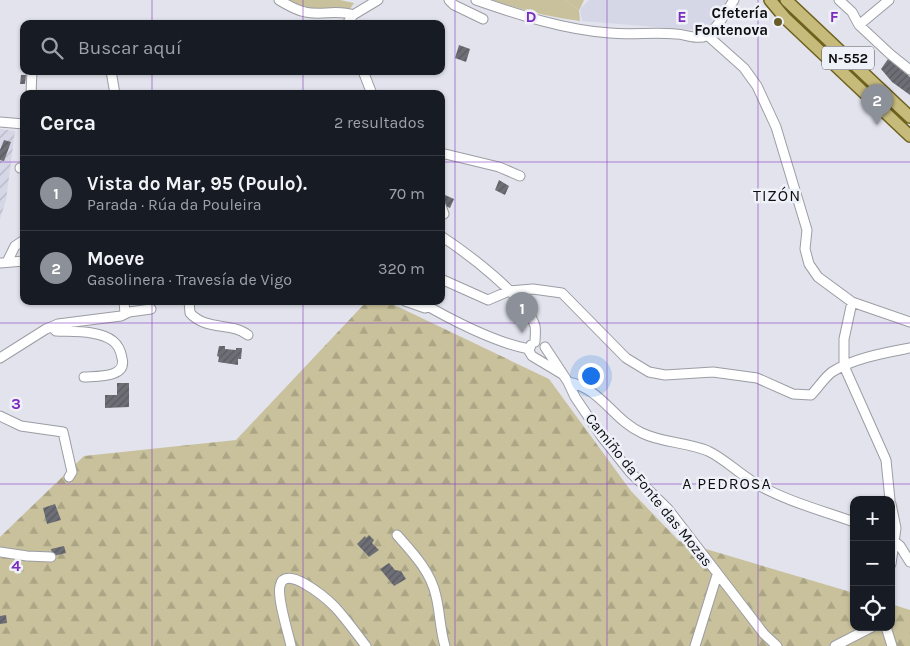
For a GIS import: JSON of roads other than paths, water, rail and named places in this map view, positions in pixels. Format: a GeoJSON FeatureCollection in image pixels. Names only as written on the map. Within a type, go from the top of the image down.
{"type":"FeatureCollection","features":[{"type":"Feature","properties":{"kind":"main road","name":"N-552"},"geometry":{"type":"LineString","coordinates":[[770,0],[785,18],[910,136]]}},
{"type":"Feature","properties":{"kind":"main road","name":"N-552"},"geometry":{"type":"LineString","coordinates":[[786,0],[910,117]]}},
{"type":"Feature","properties":{"kind":"street"},"geometry":{"type":"LineString","coordinates":[[279,0],[306,12],[353,14]]}},
{"type":"Feature","properties":{"kind":"street"},"geometry":{"type":"LineString","coordinates":[[349,20],[353,14],[378,0]]}},
{"type":"Feature","properties":{"kind":"street"},"geometry":{"type":"LineString","coordinates":[[449,0],[483,19]]}},
{"type":"Feature","properties":{"kind":"street"},"geometry":{"type":"LineString","coordinates":[[476,0],[517,14],[597,32],[611,34],[675,34],[702,37],[707,35],[734,0]]}},
{"type":"Feature","properties":{"kind":"street"},"geometry":{"type":"LineString","coordinates":[[839,0],[852,12],[859,25],[910,70]]}},
{"type":"Feature","properties":{"kind":"street"},"geometry":{"type":"LineString","coordinates":[[859,25],[889,0]]}},
{"type":"Feature","properties":{"kind":"street"},"geometry":{"type":"LineString","coordinates":[[707,35],[744,68],[757,86],[776,127],[807,230],[806,248],[809,264],[818,277],[852,302],[910,322]]}},
{"type":"Feature","properties":{"kind":"street"},"geometry":{"type":"LineString","coordinates":[[31,90],[32,75]]}},
{"type":"Feature","properties":{"kind":"street"},"geometry":{"type":"LineString","coordinates":[[112,75],[114,90]]}},
{"type":"Feature","properties":{"kind":"street"},"geometry":{"type":"LineString","coordinates":[[365,75],[370,90]]}},
{"type":"Feature","properties":{"kind":"street"},"geometry":{"type":"LineString","coordinates":[[0,122],[20,124]]}},
{"type":"Feature","properties":{"kind":"street"},"geometry":{"type":"LineString","coordinates":[[445,154],[499,168],[520,176]]}},
{"type":"Feature","properties":{"kind":"street"},"geometry":{"type":"LineString","coordinates":[[426,305],[505,343],[532,346],[542,343],[545,347],[544,354],[536,358],[531,355],[532,346],[535,331],[532,321],[524,308],[484,267],[445,239]]}},
{"type":"Feature","properties":{"kind":"street"},"geometry":{"type":"LineString","coordinates":[[4,263],[15,246],[20,243]]}},
{"type":"Feature","properties":{"kind":"street"},"geometry":{"type":"LineString","coordinates":[[4,263],[20,261]]}},
{"type":"Feature","properties":{"kind":"street"},"geometry":{"type":"LineString","coordinates":[[445,281],[488,300],[509,291],[533,289],[562,293],[626,358],[649,372],[666,375],[713,372],[757,378],[801,396],[810,395],[830,374],[844,366],[889,352],[910,348]]}},
{"type":"Feature","properties":{"kind":"street"},"geometry":{"type":"LineString","coordinates":[[852,302],[844,339],[844,366],[886,460],[890,496]]}},
{"type":"Feature","properties":{"kind":"street"},"geometry":{"type":"LineString","coordinates":[[124,305],[125,314]]}},
{"type":"Feature","properties":{"kind":"street"},"geometry":{"type":"LineString","coordinates":[[189,305],[190,313],[196,318],[210,325],[239,330],[248,335]]}},
{"type":"Feature","properties":{"kind":"street"},"geometry":{"type":"LineString","coordinates":[[417,305],[434,310]]}},
{"type":"Feature","properties":{"kind":"street"},"geometry":{"type":"LineString","coordinates":[[0,358],[52,326],[121,316],[150,309]]}},
{"type":"Feature","properties":{"kind":"street"},"geometry":{"type":"LineString","coordinates":[[52,326],[56,331],[101,336],[114,341],[120,350],[123,359],[122,367],[114,375],[84,377]]}},
{"type":"Feature","properties":{"kind":"street","name":"Camiño da Fonte das Mozas"},"geometry":{"type":"LineString","coordinates":[[545,347],[602,437],[630,472],[668,509],[764,634],[777,646]]}},
{"type":"Feature","properties":{"kind":"street","name":"Camiño da Fonte das Mozas"},"geometry":{"type":"LineString","coordinates":[[536,358],[566,379]]}},
{"type":"Feature","properties":{"kind":"street"},"geometry":{"type":"LineString","coordinates":[[566,379],[592,391],[629,425],[643,434],[705,450],[721,458],[755,483],[814,508],[850,521]]}},
{"type":"Feature","properties":{"kind":"street"},"geometry":{"type":"LineString","coordinates":[[0,416],[21,426],[62,432],[72,472],[69,477]]}},
{"type":"Feature","properties":{"kind":"street"},"geometry":{"type":"LineString","coordinates":[[397,535],[421,563],[429,577],[436,594],[445,646]]}},
{"type":"Feature","properties":{"kind":"street"},"geometry":{"type":"LineString","coordinates":[[894,541],[910,562]]}},
{"type":"Feature","properties":{"kind":"street"},"geometry":{"type":"LineString","coordinates":[[0,552],[51,557]]}},
{"type":"Feature","properties":{"kind":"street"},"geometry":{"type":"LineString","coordinates":[[695,646],[717,574]]}},
{"type":"Feature","properties":{"kind":"street"},"geometry":{"type":"LineString","coordinates":[[291,646],[280,595],[281,583],[283,578],[287,577],[296,579],[325,598],[335,607],[366,646]]}},
{"type":"Feature","properties":{"kind":"street"},"geometry":{"type":"LineString","coordinates":[[834,646],[864,631]]}},
{"type":"Feature","properties":{"kind":"street"},"geometry":{"type":"LineString","coordinates":[[887,631],[892,646]]}},
{"type":"Feature","properties":{"kind":"place","name":"Cfetería Fontenova"},"geometry":{"type":"Point","coordinates":[778,22]}},
{"type":"Feature","properties":{"kind":"place","name":"Moeve"},"geometry":{"type":"Point","coordinates":[877,125]}},
{"type":"Feature","properties":{"kind":"place","name":"Vista do Mar, 95 (Poulo)."},"geometry":{"type":"Point","coordinates":[522,333]}},
{"type":"Feature","properties":{"kind":"district","name":"TIZÓN"},"geometry":{"type":"Point","coordinates":[777,195]}},
{"type":"Feature","properties":{"kind":"district","name":"A PEDROSA"},"geometry":{"type":"Point","coordinates":[727,483]}}]}
